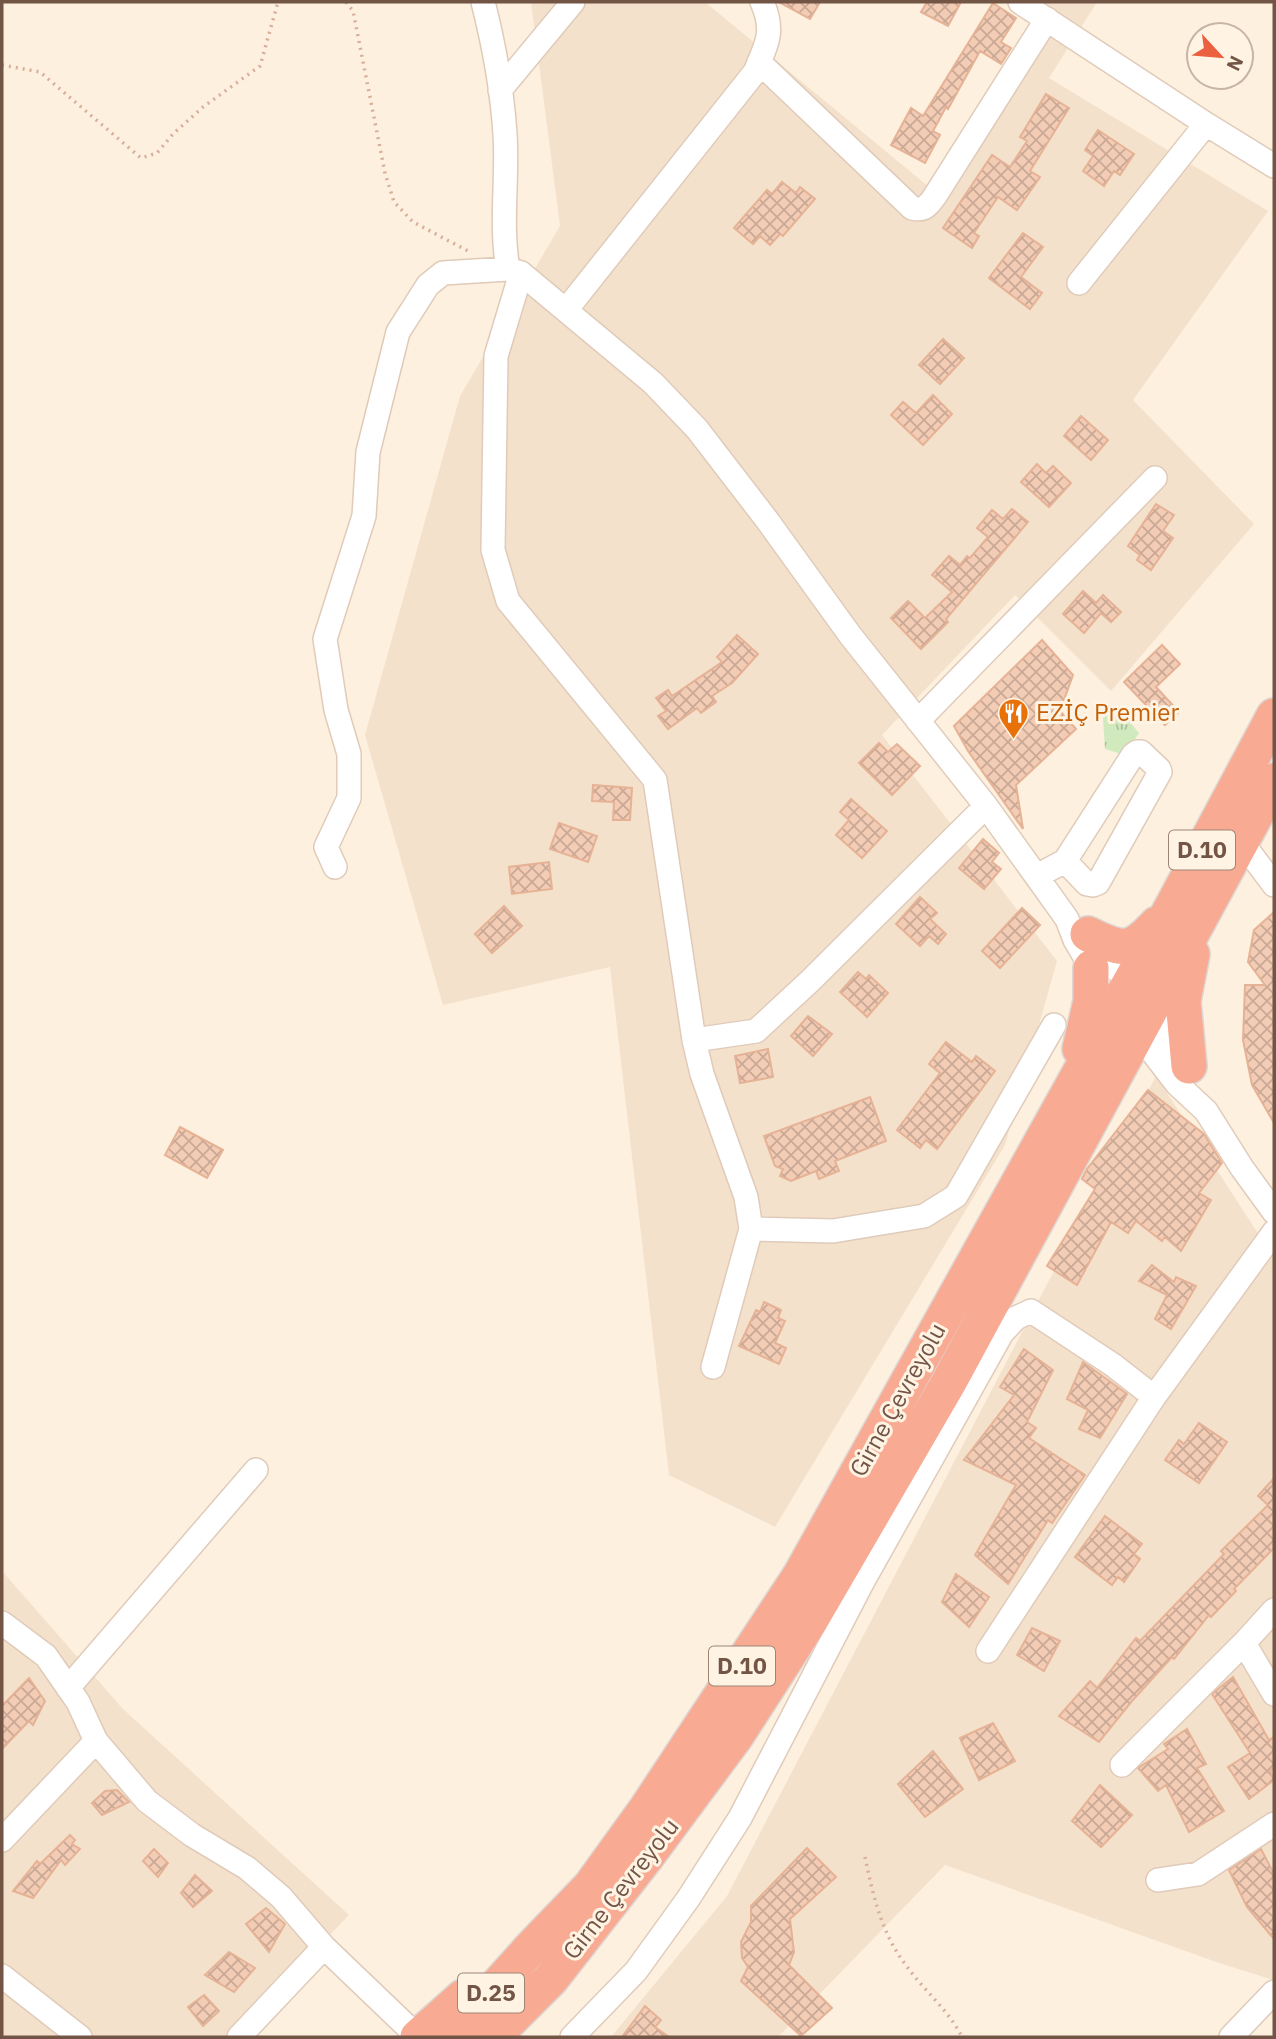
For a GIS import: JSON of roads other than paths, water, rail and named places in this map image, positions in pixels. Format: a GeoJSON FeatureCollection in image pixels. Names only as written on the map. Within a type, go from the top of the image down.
{"type":"FeatureCollection","features":[{"type":"Feature","properties":{"kind":"highway","name":"Girne Çevreyolu"},"geometry":{"type":"LineString","coordinates":[[494,2037],[551,1979],[647,1856],[736,1736],[810,1621],[949,1382],[1133,1008],[1184,916],[1274,716]]}},
{"type":"Feature","properties":{"kind":"highway","name":"Girne Çevreyolu"},"geometry":{"type":"LineString","coordinates":[[1184,916],[1241,841],[1274,781]]}},
{"type":"Feature","properties":{"kind":"highway"},"geometry":{"type":"LineString","coordinates":[[1078,926],[1112,946],[1129,947],[1184,916]]}},
{"type":"Feature","properties":{"kind":"highway"},"geometry":{"type":"LineString","coordinates":[[1184,916],[1183,1001],[1189,1066]]}},
{"type":"Feature","properties":{"kind":"highway"},"geometry":{"type":"LineString","coordinates":[[1072,1086],[1090,1001],[1091,968]]}},
{"type":"Feature","properties":{"kind":"highway","name":"Girne Çevreyolu"},"geometry":{"type":"LineString","coordinates":[[452,2037],[531,1948],[590,1887],[639,1820],[800,1576],[1072,1086],[1133,1008]]}},
{"type":"Feature","properties":{"kind":"highway","name":"D.10"},"geometry":{"type":"LineString","coordinates":[[418,2037],[470,1991],[531,1948]]}},
{"type":"Feature","properties":{"kind":"highway","name":"D.10"},"geometry":{"type":"LineString","coordinates":[[517,2037],[551,1979]]}},
{"type":"Feature","properties":{"kind":"street"},"geometry":{"type":"LineString","coordinates":[[483,2],[495,53],[505,135],[512,267],[496,356],[493,550],[508,601],[655,780],[694,1040],[702,1074],[746,1198],[751,1229],[713,1367]]}},
{"type":"Feature","properties":{"kind":"street"},"geometry":{"type":"LineString","coordinates":[[500,90],[573,2]]}},
{"type":"Feature","properties":{"kind":"street"},"geometry":{"type":"LineString","coordinates":[[566,310],[755,72],[769,40],[769,18],[762,2]]}},
{"type":"Feature","properties":{"kind":"street"},"geometry":{"type":"LineString","coordinates":[[1020,2],[1274,166]]}},
{"type":"Feature","properties":{"kind":"street"},"geometry":{"type":"LineString","coordinates":[[759,62],[912,208],[920,210],[928,206],[1047,19]]}},
{"type":"Feature","properties":{"kind":"street"},"geometry":{"type":"LineString","coordinates":[[1079,283],[1206,124]]}},
{"type":"Feature","properties":{"kind":"street"},"geometry":{"type":"LineString","coordinates":[[335,867],[326,847],[349,798],[349,754],[336,710],[325,639],[364,516],[368,452],[398,332],[428,285],[443,273],[512,267],[653,383],[697,429],[850,635],[1078,926],[1133,1008],[1177,1084],[1206,1111]]}},
{"type":"Feature","properties":{"kind":"street"},"geometry":{"type":"LineString","coordinates":[[918,720],[1155,478]]}},
{"type":"Feature","properties":{"kind":"street"},"geometry":{"type":"LineString","coordinates":[[1037,876],[1065,861],[1133,755],[1141,752],[1160,772],[1098,883],[1087,884],[1065,861]]}},
{"type":"Feature","properties":{"kind":"street"},"geometry":{"type":"LineString","coordinates":[[694,1040],[756,1031],[986,806]]}},
{"type":"Feature","properties":{"kind":"street"},"geometry":{"type":"LineString","coordinates":[[1241,841],[1274,884]]}},
{"type":"Feature","properties":{"kind":"street"},"geometry":{"type":"LineString","coordinates":[[1078,926],[1091,968],[1189,1066],[1206,1111],[1274,1212]]}},
{"type":"Feature","properties":{"kind":"street"},"geometry":{"type":"LineString","coordinates":[[751,1229],[833,1231],[925,1216],[956,1196],[1054,1025]]}},
{"type":"Feature","properties":{"kind":"street"},"geometry":{"type":"LineString","coordinates":[[988,1651],[1154,1398],[1274,1232]]}},
{"type":"Feature","properties":{"kind":"street"},"geometry":{"type":"LineString","coordinates":[[572,2037],[636,1971],[688,1899],[740,1818],[862,1583],[1002,1333],[1016,1318],[1031,1311],[1113,1365],[1154,1398]]}},
{"type":"Feature","properties":{"kind":"street"},"geometry":{"type":"LineString","coordinates":[[68,1688],[256,1470]]}},
{"type":"Feature","properties":{"kind":"street"},"geometry":{"type":"LineString","coordinates":[[1122,1765],[1274,1610]]}},
{"type":"Feature","properties":{"kind":"street"},"geometry":{"type":"LineString","coordinates":[[2,1623],[46,1656],[78,1702],[96,1741],[147,1801],[192,1835],[247,1868],[281,1897],[324,1947],[418,2037]]}},
{"type":"Feature","properties":{"kind":"street"},"geometry":{"type":"LineString","coordinates":[[1244,1643],[1274,1694]]}},
{"type":"Feature","properties":{"kind":"street"},"geometry":{"type":"LineString","coordinates":[[6,1825],[96,1741]]}},
{"type":"Feature","properties":{"kind":"street"},"geometry":{"type":"LineString","coordinates":[[1158,1880],[1198,1874],[1274,1824]]}},
{"type":"Feature","properties":{"kind":"street"},"geometry":{"type":"LineString","coordinates":[[239,2037],[324,1947]]}},
{"type":"Feature","properties":{"kind":"street"},"geometry":{"type":"LineString","coordinates":[[2,1976],[80,2037]]}},
{"type":"Feature","properties":{"kind":"street"},"geometry":{"type":"LineString","coordinates":[[1231,2037],[1273,2009]]}},
{"type":"Feature","properties":{"kind":"street"},"geometry":{"type":"LineString","coordinates":[[1248,2037],[1249,2030],[1273,2009]]}},
{"type":"Feature","properties":{"kind":"place","name":"EZİÇ Premier"},"geometry":{"type":"Point","coordinates":[1013,740]}}]}
